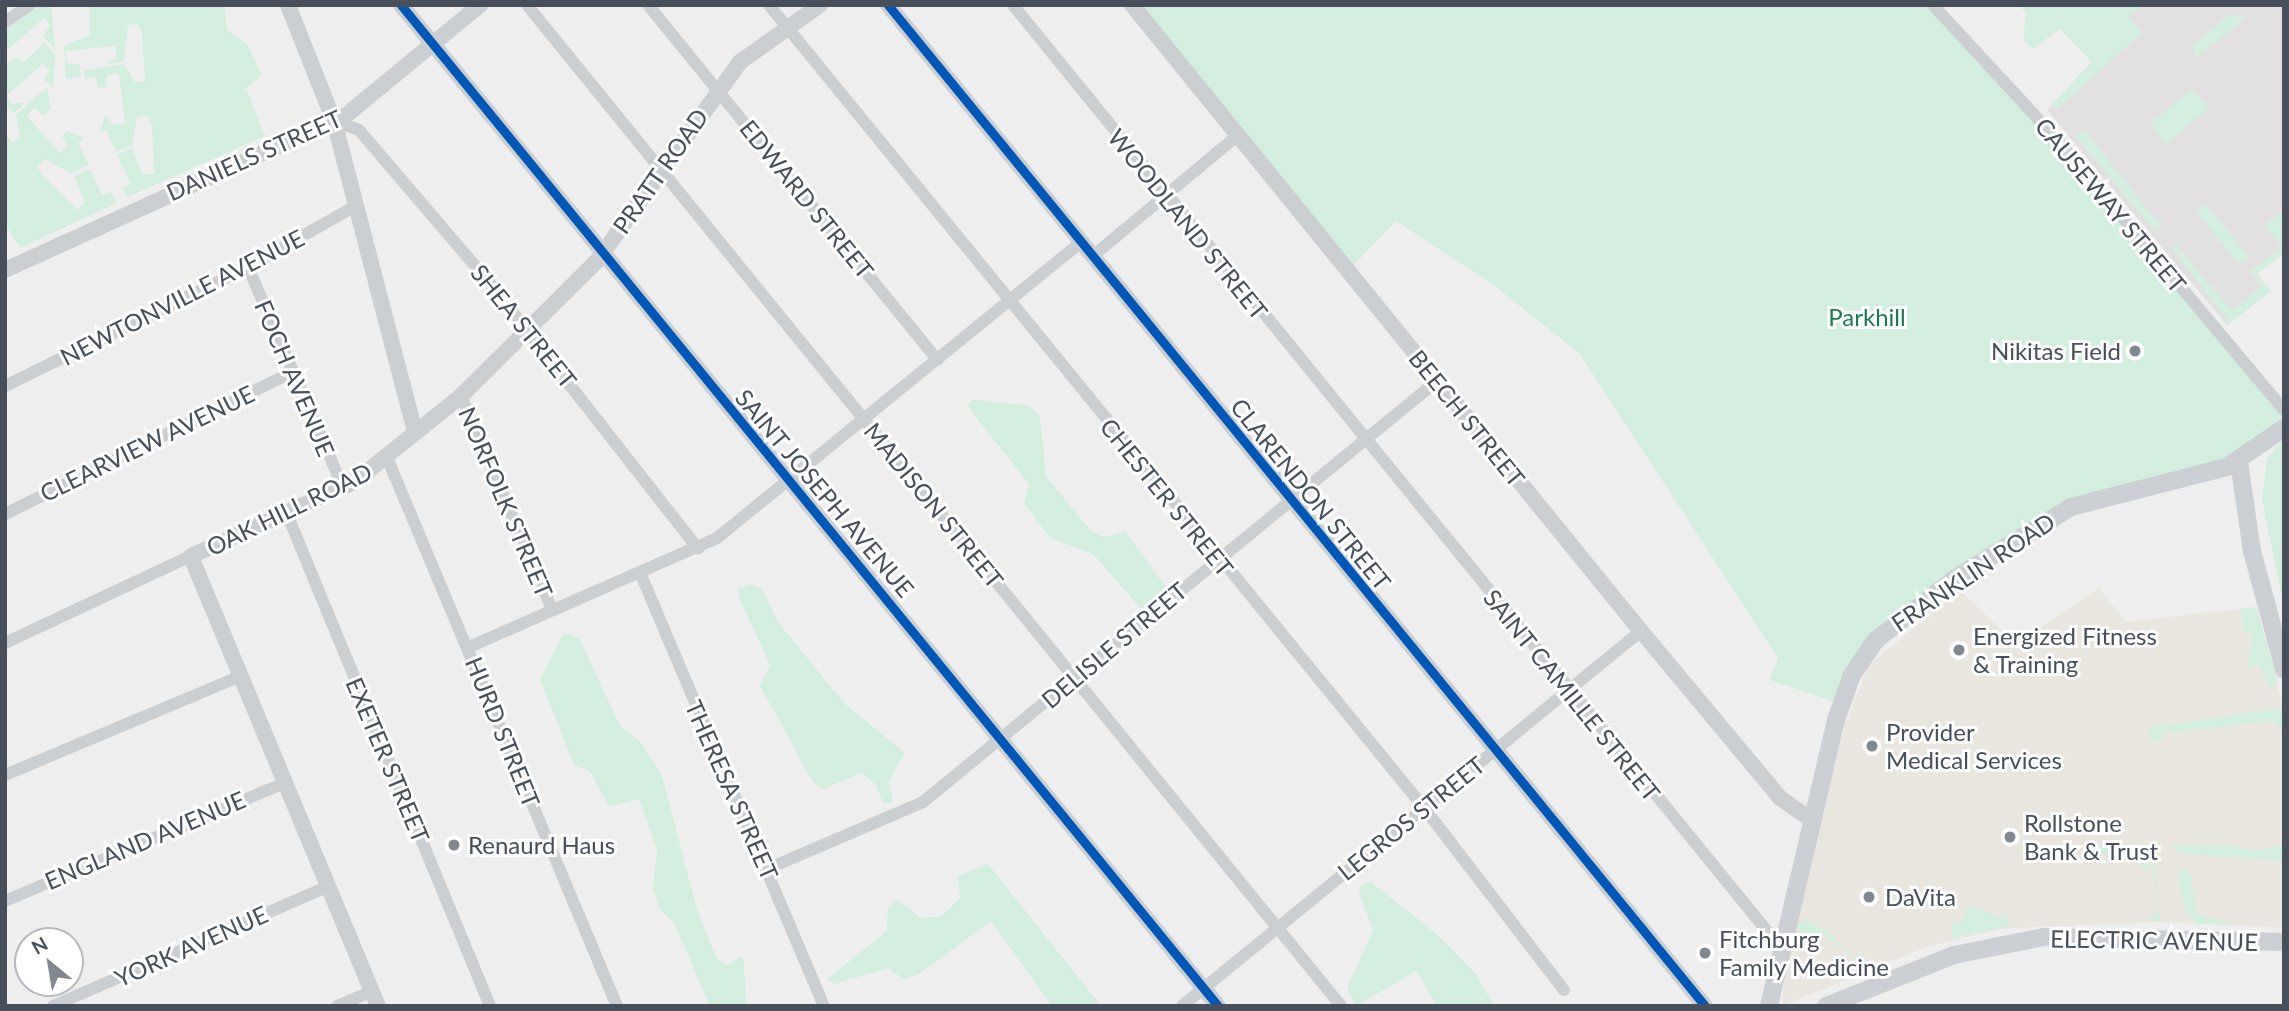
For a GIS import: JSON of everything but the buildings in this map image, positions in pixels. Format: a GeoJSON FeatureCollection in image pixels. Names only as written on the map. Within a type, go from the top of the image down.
{"type":"FeatureCollection","features":[{"type":"Feature","properties":{"kind":"main road"},"geometry":{"type":"LineString","coordinates":[[2284,428],[2238,462],[2252,551],[2284,670]]}},
{"type":"Feature","properties":{"kind":"main road","name":"FRANKLIN ROAD"},"geometry":{"type":"LineString","coordinates":[[1769,1006],[1780,947],[1852,675],[1893,624],[2071,507],[2238,462]]}},
{"type":"Feature","properties":{"kind":"main road","name":"ELECTRIC AVENUE"},"geometry":{"type":"LineString","coordinates":[[1826,1006],[1941,959],[2044,937],[2284,942]]}},
{"type":"Feature","properties":{"kind":"street"},"geometry":{"type":"LineString","coordinates":[[5,22],[29,5]]}},
{"type":"Feature","properties":{"kind":"street"},"geometry":{"type":"LineString","coordinates":[[288,5],[334,121],[415,431]]}},
{"type":"Feature","properties":{"kind":"street","name":"SAINT JOSEPH AVENUE"},"geometry":{"type":"LineString","coordinates":[[401,5],[1002,738],[1218,1006]]}},
{"type":"Feature","properties":{"kind":"street","name":"DANIELS STREET"},"geometry":{"type":"LineString","coordinates":[[5,270],[334,121],[480,5]]}},
{"type":"Feature","properties":{"kind":"street","name":"MADISON STREET"},"geometry":{"type":"LineString","coordinates":[[527,5],[1278,925],[1341,1006]]}},
{"type":"Feature","properties":{"kind":"street","name":"EDWARD STREET"},"geometry":{"type":"LineString","coordinates":[[648,5],[938,360]]}},
{"type":"Feature","properties":{"kind":"street","name":"CHESTER STREET"},"geometry":{"type":"LineString","coordinates":[[769,5],[1218,559],[1425,809],[1564,990]]}},
{"type":"Feature","properties":{"kind":"street","name":"PRATT ROAD"},"geometry":{"type":"LineString","coordinates":[[415,431],[461,396],[531,332],[603,253],[718,89],[740,62],[820,5]]}},
{"type":"Feature","properties":{"kind":"street","name":"CLARENDON STREET"},"geometry":{"type":"LineString","coordinates":[[888,5],[1705,1006]]}},
{"type":"Feature","properties":{"kind":"street","name":"WOODLAND STREET"},"geometry":{"type":"LineString","coordinates":[[1013,5],[1366,442]]}},
{"type":"Feature","properties":{"kind":"street","name":"BEECH STREET"},"geometry":{"type":"LineString","coordinates":[[1132,5],[1437,382],[1780,798],[1812,821]]}},
{"type":"Feature","properties":{"kind":"street","name":"CAUSEWAY STREET"},"geometry":{"type":"LineString","coordinates":[[1933,5],[2048,129],[2284,410]]}},
{"type":"Feature","properties":{"kind":"street","name":"SHEA STREET"},"geometry":{"type":"LineString","coordinates":[[334,121],[359,130],[531,332],[698,549]]}},
{"type":"Feature","properties":{"kind":"street"},"geometry":{"type":"LineString","coordinates":[[1094,255],[1238,135]]}},
{"type":"Feature","properties":{"kind":"street","name":"NEWTONVILLE AVENUE"},"geometry":{"type":"LineString","coordinates":[[5,386],[248,267],[357,205]]}},
{"type":"Feature","properties":{"kind":"street"},"geometry":{"type":"LineString","coordinates":[[469,647],[552,609],[641,575],[698,549],[789,481],[1083,241]]}},
{"type":"Feature","properties":{"kind":"street","name":"FOCH AVENUE"},"geometry":{"type":"LineString","coordinates":[[248,267],[290,373],[343,488]]}},
{"type":"Feature","properties":{"kind":"street","name":"CLEARVIEW AVENUE"},"geometry":{"type":"LineString","coordinates":[[5,514],[290,373]]}},
{"type":"Feature","properties":{"kind":"street","name":"DELISLE STREET"},"geometry":{"type":"LineString","coordinates":[[767,869],[923,802],[1437,382]]}},
{"type":"Feature","properties":{"kind":"street","name":"NORFOLK STREET"},"geometry":{"type":"LineString","coordinates":[[461,396],[552,609]]}},
{"type":"Feature","properties":{"kind":"street","name":"OAK HILL ROAD"},"geometry":{"type":"LineString","coordinates":[[375,998],[191,556],[343,488],[388,460],[415,431]]}},
{"type":"Feature","properties":{"kind":"street","name":"SAINT CAMILLE STREET"},"geometry":{"type":"LineString","coordinates":[[1366,442],[1780,947]]}},
{"type":"Feature","properties":{"kind":"street","name":"HURD STREET"},"geometry":{"type":"LineString","coordinates":[[388,460],[469,647],[617,1006]]}},
{"type":"Feature","properties":{"kind":"street","name":"EXETER STREET"},"geometry":{"type":"LineString","coordinates":[[287,514],[490,1006]]}},
{"type":"Feature","properties":{"kind":"street"},"geometry":{"type":"LineString","coordinates":[[5,643],[191,556]]}},
{"type":"Feature","properties":{"kind":"street","name":"THERESA STREET"},"geometry":{"type":"LineString","coordinates":[[641,575],[824,1006]]}},
{"type":"Feature","properties":{"kind":"street","name":"LEGROS STREET"},"geometry":{"type":"LineString","coordinates":[[1182,1006],[1641,631]]}},
{"type":"Feature","properties":{"kind":"street"},"geometry":{"type":"LineString","coordinates":[[5,775],[240,676]]}},
{"type":"Feature","properties":{"kind":"street","name":"ENGLAND AVENUE"},"geometry":{"type":"LineString","coordinates":[[5,901],[285,783]]}},
{"type":"Feature","properties":{"kind":"street","name":"YORK AVENUE"},"geometry":{"type":"LineString","coordinates":[[53,1006],[329,886]]}},
{"type":"Feature","properties":{"kind":"street"},"geometry":{"type":"LineString","coordinates":[[337,1006],[375,998]]}},
{"type":"Feature","properties":{"kind":"shaded area"},"geometry":{"type":"Polygon","coordinates":[[[2037,5],[2284,5],[2284,253],[2257,274],[2271,291],[2227,325],[2047,110],[2092,62],[2037,5]]]}},
{"type":"Feature","properties":{"kind":"shaded area"},"geometry":{"type":"Polygon","coordinates":[[[2099,588],[2126,622],[2256,607],[2284,710],[2284,928],[2160,922],[1999,929],[1926,947],[1782,1006],[1785,969],[1846,722],[1869,665],[1960,590],[2010,638],[2022,640],[2099,588]]]}},
{"type":"Feature","properties":{"kind":"green space"},"geometry":{"type":"Polygon","coordinates":[[[35,5],[51,5],[55,49],[43,36],[50,25],[44,18],[5,52],[5,31],[35,5]]]}},
{"type":"Feature","properties":{"kind":"green space"},"geometry":{"type":"Polygon","coordinates":[[[90,5],[224,5],[227,30],[247,44],[262,75],[246,88],[265,136],[127,197],[122,188],[130,183],[117,155],[132,148],[143,175],[154,174],[152,126],[148,116],[137,117],[132,145],[116,152],[106,130],[100,132],[105,115],[114,125],[125,123],[119,74],[107,75],[107,87],[98,88],[96,77],[85,79],[84,70],[124,64],[135,82],[145,81],[142,33],[138,24],[128,25],[124,62],[106,64],[117,57],[115,46],[66,51],[67,63],[79,64],[81,77],[66,79],[64,46],[90,35],[90,5]]]}},
{"type":"Feature","properties":{"kind":"green space","name":"Parkhill"},"geometry":{"type":"Polygon","coordinates":[[[1132,5],[1932,5],[2041,121],[2284,410],[2284,428],[2257,451],[2097,497],[1893,624],[1841,704],[1770,680],[1778,658],[1579,353],[1488,281],[1396,221],[1348,271],[1132,5]]]}},
{"type":"Feature","properties":{"kind":"green space"},"geometry":{"type":"Polygon","coordinates":[[[2020,5],[2143,5],[2128,17],[2142,33],[2057,109],[2051,105],[2092,62],[2060,29],[2033,49],[2023,40],[2026,14],[2020,5]]]}},
{"type":"Feature","properties":{"kind":"green space"},"geometry":{"type":"Polygon","coordinates":[[[2229,15],[2247,17],[2197,57],[2192,46],[2229,15]]]}},
{"type":"Feature","properties":{"kind":"green space"},"geometry":{"type":"Polygon","coordinates":[[[45,43],[55,55],[53,88],[44,79],[50,71],[43,64],[6,96],[12,104],[26,102],[14,113],[5,104],[5,63],[18,58],[23,62],[45,43]]]}},
{"type":"Feature","properties":{"kind":"green space"},"geometry":{"type":"Polygon","coordinates":[[[47,87],[51,109],[43,115],[34,108],[27,116],[60,153],[68,146],[62,136],[67,131],[84,138],[78,143],[89,165],[71,173],[45,159],[37,166],[42,175],[77,210],[85,203],[74,176],[90,169],[102,195],[111,192],[117,203],[20,248],[5,224],[5,135],[13,143],[20,136],[16,115],[47,87]]]}},
{"type":"Feature","properties":{"kind":"green space"},"geometry":{"type":"Polygon","coordinates":[[[2192,89],[2209,108],[2166,144],[2150,124],[2192,89]]]}},
{"type":"Feature","properties":{"kind":"green space"},"geometry":{"type":"Polygon","coordinates":[[[2084,129],[2158,223],[2163,219],[2161,226],[2154,230],[2076,137],[2084,129]]]}},
{"type":"Feature","properties":{"kind":"green space"},"geometry":{"type":"Polygon","coordinates":[[[2205,203],[2249,256],[2239,264],[2196,212],[2205,203]]]}},
{"type":"Feature","properties":{"kind":"green space"},"geometry":{"type":"Polygon","coordinates":[[[2284,210],[2284,253],[2257,274],[2271,291],[2230,323],[2171,247],[2183,242],[2177,247],[2232,310],[2262,286],[2250,271],[2282,247],[2264,226],[2284,210]]]}},
{"type":"Feature","properties":{"kind":"green space"},"geometry":{"type":"Polygon","coordinates":[[[973,399],[1030,406],[1040,416],[1046,476],[1091,531],[1103,537],[1126,532],[1168,590],[1163,598],[1143,611],[1093,554],[1050,538],[1024,503],[1029,484],[975,416],[968,405],[973,399]]]}},
{"type":"Feature","properties":{"kind":"green space"},"geometry":{"type":"Polygon","coordinates":[[[2284,438],[2284,607],[2262,500],[2267,459],[2284,438]]]}},
{"type":"Feature","properties":{"kind":"green space"},"geometry":{"type":"Polygon","coordinates":[[[749,584],[762,589],[778,622],[844,703],[905,753],[889,781],[893,803],[883,803],[876,785],[862,773],[823,789],[813,782],[760,686],[770,665],[740,600],[738,589],[749,584]]]}},
{"type":"Feature","properties":{"kind":"green space"},"geometry":{"type":"Polygon","coordinates":[[[2256,607],[2278,682],[2269,689],[2260,666],[2248,667],[2252,632],[2244,633],[2240,609],[2256,607]]]}},
{"type":"Feature","properties":{"kind":"green space"},"geometry":{"type":"Polygon","coordinates":[[[564,633],[579,638],[620,726],[640,741],[662,776],[698,913],[717,959],[727,965],[741,956],[744,962],[746,1006],[710,1006],[674,923],[659,908],[653,888],[657,849],[639,799],[609,806],[590,771],[574,765],[540,679],[564,633]]]}},
{"type":"Feature","properties":{"kind":"green space"},"geometry":{"type":"Polygon","coordinates":[[[2284,710],[2284,733],[2273,721],[2163,733],[2162,740],[2150,741],[2150,727],[2284,710]]]}},
{"type":"Feature","properties":{"kind":"green space"},"geometry":{"type":"Polygon","coordinates":[[[2096,845],[2155,867],[2160,922],[2148,919],[2158,910],[2153,870],[2106,853],[2094,856],[2096,845]]]}},
{"type":"Feature","properties":{"kind":"green space"},"geometry":{"type":"Polygon","coordinates":[[[2232,845],[2255,851],[2284,845],[2284,861],[2179,853],[2171,846],[2232,845]]]}},
{"type":"Feature","properties":{"kind":"green space"},"geometry":{"type":"Polygon","coordinates":[[[988,864],[1101,1006],[1052,1006],[991,921],[919,974],[903,979],[888,968],[834,984],[827,979],[887,931],[888,908],[897,899],[921,918],[942,916],[960,898],[958,876],[988,864]]]}},
{"type":"Feature","properties":{"kind":"green space"},"geometry":{"type":"Polygon","coordinates":[[[2183,868],[2191,876],[2196,914],[2231,924],[2198,924],[2186,913],[2177,874],[2183,868]]]}},
{"type":"Feature","properties":{"kind":"green space"},"geometry":{"type":"Polygon","coordinates":[[[1371,882],[1439,936],[1476,974],[1494,1006],[1437,1006],[1416,971],[1356,1006],[1347,988],[1373,930],[1359,893],[1361,885],[1371,882]]]}},
{"type":"Feature","properties":{"kind":"green space"},"geometry":{"type":"Polygon","coordinates":[[[1969,905],[2000,918],[2005,911],[2009,926],[1952,938],[1952,921],[1961,924],[1969,905]]]}},
{"type":"Feature","properties":{"kind":"green space"},"geometry":{"type":"Polygon","coordinates":[[[1806,920],[1827,931],[1848,952],[1879,966],[1869,970],[1822,932],[1807,937],[1794,958],[1800,931],[1796,925],[1806,920]]]}},
{"type":"Feature","properties":{"kind":"cycle path"},"geometry":{"type":"LineString","coordinates":[[401,5],[1218,1006]]}},
{"type":"Feature","properties":{"kind":"cycle path"},"geometry":{"type":"LineString","coordinates":[[888,5],[1705,1006]]}},
{"type":"Feature","properties":{"kind":"place","name":"Nikitas Field"},"geometry":{"type":"Point","coordinates":[2135,351]}},
{"type":"Feature","properties":{"kind":"place","name":"Energized Fitness & Training"},"geometry":{"type":"Point","coordinates":[1959,650]}},
{"type":"Feature","properties":{"kind":"place","name":"Provider Medical Services"},"geometry":{"type":"Point","coordinates":[1872,746]}},
{"type":"Feature","properties":{"kind":"place","name":"Rollstone Bank & Trust"},"geometry":{"type":"Point","coordinates":[2010,837]}},
{"type":"Feature","properties":{"kind":"place","name":"Renaurd Haus"},"geometry":{"type":"Point","coordinates":[454,845]}},
{"type":"Feature","properties":{"kind":"place","name":"DaVita"},"geometry":{"type":"Point","coordinates":[1869,897]}},
{"type":"Feature","properties":{"kind":"place","name":"Fitchburg Family Medicine"},"geometry":{"type":"Point","coordinates":[1705,953]}}]}
